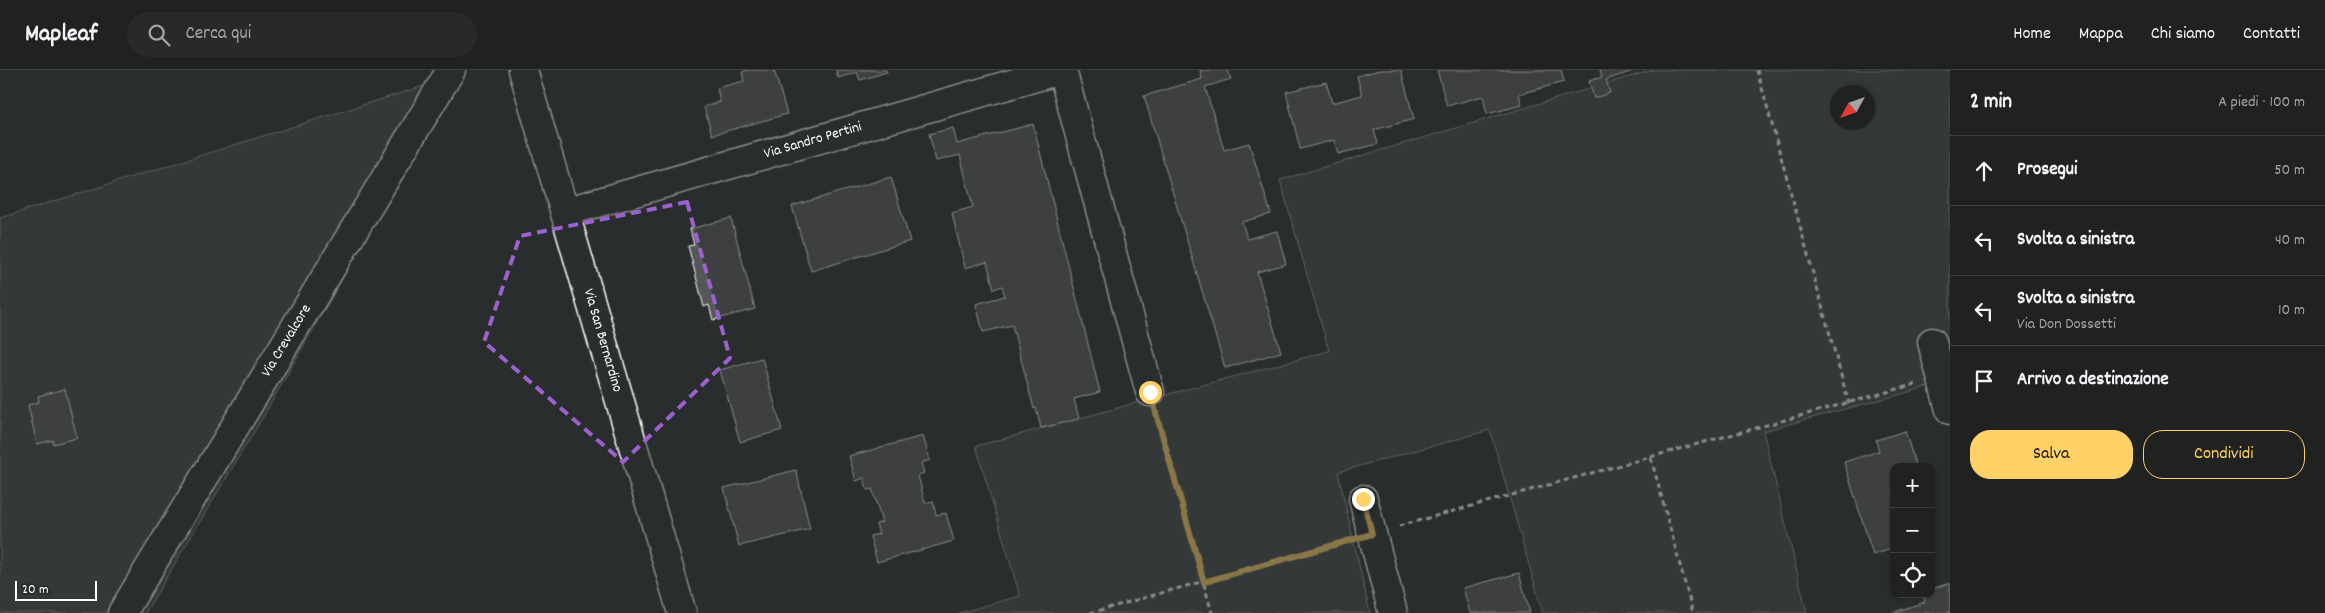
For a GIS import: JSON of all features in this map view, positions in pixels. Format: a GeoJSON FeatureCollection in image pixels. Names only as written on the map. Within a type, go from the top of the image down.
{"type":"FeatureCollection","features":[{"type":"Feature","properties":{"kind":"street","name":"Via Crevalcore"},"geometry":{"type":"LineString","coordinates":[[122,613],[451,70]]}},
{"type":"Feature","properties":{"kind":"street","name":"Via San Bernardino"},"geometry":{"type":"LineString","coordinates":[[523,70],[682,613]]}},
{"type":"Feature","properties":{"kind":"street","name":"Via Sandro Pertini"},"geometry":{"type":"LineString","coordinates":[[565,212],[1061,70],[1150,392]]}},
{"type":"Feature","properties":{"kind":"street"},"geometry":{"type":"LineString","coordinates":[[1932,342],[1950,410]]}},
{"type":"Feature","properties":{"kind":"street"},"geometry":{"type":"LineString","coordinates":[[1363,499],[1393,613]]}},
{"type":"Feature","properties":{"kind":"path"},"geometry":{"type":"LineString","coordinates":[[1757,70],[1849,404]]}},
{"type":"Feature","properties":{"kind":"path"},"geometry":{"type":"LineString","coordinates":[[1090,613],[1941,377]]}},
{"type":"Feature","properties":{"kind":"path"},"geometry":{"type":"LineString","coordinates":[[1150,392],[1212,613]]}},
{"type":"Feature","properties":{"kind":"path"},"geometry":{"type":"LineString","coordinates":[[1651,458],[1693,613]]}},
{"type":"Feature","properties":{"kind":"highlighted area"},"geometry":{"type":"Polygon","coordinates":[[[687,202],[730,358],[623,462],[484,342],[520,236],[687,202]]]}},
{"type":"Feature","properties":{"kind":"shaded area"},"geometry":{"type":"Polygon","coordinates":[[[1653,70],[1950,70],[1950,381],[1763,431],[1807,613],[1543,613],[1490,430],[1338,472],[1370,613],[959,613],[1020,596],[976,446],[1329,351],[1280,180],[1653,70]]]}},
{"type":"Feature","properties":{"kind":"shaded area"},"geometry":{"type":"Polygon","coordinates":[[[459,75],[260,422],[145,613],[0,613],[0,218],[459,75]]]}},
{"type":"Feature","properties":{"kind":"building"},"geometry":{"type":"Polygon","coordinates":[[[748,70],[774,70],[787,114],[712,135],[704,107],[720,102],[717,88],[744,81],[742,72],[748,70]]]}},
{"type":"Feature","properties":{"kind":"building"},"geometry":{"type":"Polygon","coordinates":[[[836,70],[886,70],[887,72],[860,80],[857,72],[838,78],[836,70]]]}},
{"type":"Feature","properties":{"kind":"building"},"geometry":{"type":"Polygon","coordinates":[[[1200,70],[1228,70],[1231,79],[1205,87],[1224,150],[1249,143],[1271,214],[1242,222],[1247,239],[1277,231],[1286,264],[1257,272],[1281,352],[1225,368],[1144,96],[1202,79],[1200,70]]]}},
{"type":"Feature","properties":{"kind":"building"},"geometry":{"type":"Polygon","coordinates":[[[1380,70],[1401,70],[1414,119],[1374,130],[1378,144],[1338,154],[1334,140],[1300,149],[1286,92],[1326,82],[1332,103],[1362,95],[1357,76],[1380,70]]]}},
{"type":"Feature","properties":{"kind":"building"},"geometry":{"type":"Polygon","coordinates":[[[1437,70],[1561,70],[1564,82],[1519,94],[1522,105],[1487,114],[1483,96],[1447,106],[1437,70]]]}},
{"type":"Feature","properties":{"kind":"building"},"geometry":{"type":"Polygon","coordinates":[[[1600,70],[1633,71],[1606,80],[1610,93],[1594,98],[1589,81],[1602,77],[1600,70]]]}},
{"type":"Feature","properties":{"kind":"building"},"geometry":{"type":"Polygon","coordinates":[[[1033,124],[1100,392],[1074,399],[1079,419],[1041,428],[1036,408],[1034,409],[1012,325],[983,332],[976,304],[1005,296],[1002,286],[994,289],[987,262],[965,268],[952,213],[973,207],[960,155],[936,161],[929,134],[953,128],[957,144],[1033,124]]]}},
{"type":"Feature","properties":{"kind":"building"},"geometry":{"type":"Polygon","coordinates":[[[891,177],[910,241],[811,271],[792,206],[891,177]]]}},
{"type":"Feature","properties":{"kind":"building"},"geometry":{"type":"Polygon","coordinates":[[[731,218],[755,309],[713,320],[709,305],[704,307],[688,246],[694,245],[690,229],[731,218]]]}},
{"type":"Feature","properties":{"kind":"building"},"geometry":{"type":"Polygon","coordinates":[[[762,358],[782,430],[740,442],[720,370],[762,358]]]}},
{"type":"Feature","properties":{"kind":"building"},"geometry":{"type":"Polygon","coordinates":[[[65,389],[77,438],[53,444],[53,440],[37,444],[28,405],[39,402],[38,396],[65,389]]]}},
{"type":"Feature","properties":{"kind":"building"},"geometry":{"type":"Polygon","coordinates":[[[1905,431],[1915,463],[1890,463],[1890,549],[1873,555],[1844,462],[1879,451],[1876,440],[1905,431]]]}},
{"type":"Feature","properties":{"kind":"building"},"geometry":{"type":"Polygon","coordinates":[[[923,436],[930,460],[921,463],[924,473],[918,475],[925,503],[933,501],[936,515],[946,513],[954,541],[877,562],[870,536],[879,534],[876,524],[882,522],[872,489],[867,490],[864,478],[856,481],[849,456],[923,436]]]}},
{"type":"Feature","properties":{"kind":"building"},"geometry":{"type":"Polygon","coordinates":[[[796,470],[810,529],[739,546],[724,488],[796,470]]]}},
{"type":"Feature","properties":{"kind":"building"},"geometry":{"type":"Polygon","coordinates":[[[1519,573],[1530,613],[1470,613],[1463,588],[1519,573]]]}},
{"type":"Feature","properties":{"kind":"building"},"geometry":{"type":"Polygon","coordinates":[[[1950,583],[1950,613],[1891,613],[1925,602],[1924,598],[1935,598],[1935,588],[1950,583]]]}},
{"type":"Feature","properties":{"kind":"route"},"geometry":{"type":"LineString","coordinates":[[1150,392],[1204,582],[1372,534],[1363,499]]}}]}
